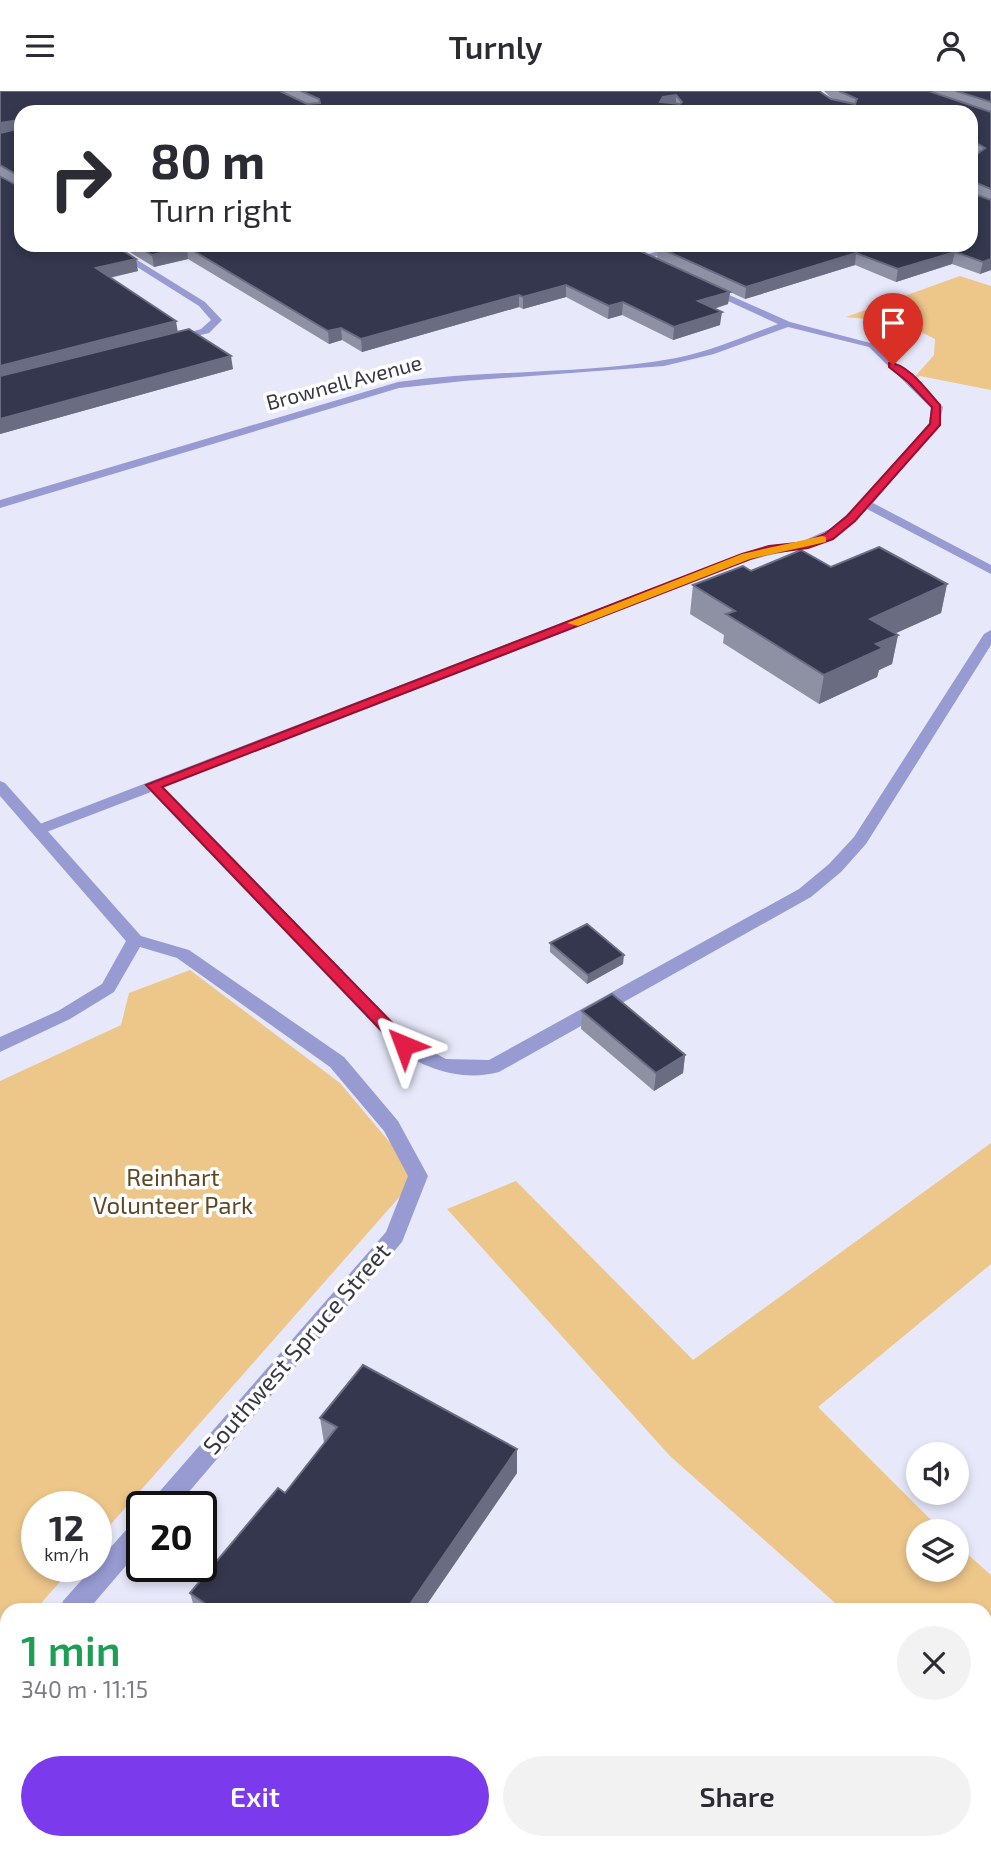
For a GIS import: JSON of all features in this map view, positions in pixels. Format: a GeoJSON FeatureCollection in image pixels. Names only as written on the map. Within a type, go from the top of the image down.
{"type":"FeatureCollection","features":[{"type":"Feature","properties":{"kind":"street"},"geometry":{"type":"LineString","coordinates":[[118,252],[202,304],[218,320],[205,331],[160,344]]}},
{"type":"Feature","properties":{"kind":"street"},"geometry":{"type":"LineString","coordinates":[[652,252],[636,255],[653,263]]}},
{"type":"Feature","properties":{"kind":"street"},"geometry":{"type":"LineString","coordinates":[[38,830],[746,557],[769,550],[808,545],[829,537],[865,503],[935,425],[937,407],[873,345],[787,324],[702,285]]}},
{"type":"Feature","properties":{"kind":"street","name":"Brownell Avenue"},"geometry":{"type":"LineString","coordinates":[[0,504],[398,385],[443,378],[666,363],[787,324]]}},
{"type":"Feature","properties":{"kind":"street"},"geometry":{"type":"LineString","coordinates":[[865,503],[991,570]]}},
{"type":"Feature","properties":{"kind":"street"},"geometry":{"type":"LineString","coordinates":[[153,785],[404,1045],[428,1062],[463,1068],[492,1067],[805,893],[835,868],[860,840],[991,635]]}},
{"type":"Feature","properties":{"kind":"street"},"geometry":{"type":"LineString","coordinates":[[0,786],[135,940],[108,988],[64,1016],[0,1045]]}},
{"type":"Feature","properties":{"kind":"street","name":"Southwest Spruce Street"},"geometry":{"type":"LineString","coordinates":[[135,940],[183,954],[337,1062],[391,1126],[418,1176],[395,1236],[175,1491]]}},
{"type":"Feature","properties":{"kind":"street"},"geometry":{"type":"LineString","coordinates":[[78,1603],[126,1548]]}},
{"type":"Feature","properties":{"kind":"green space"},"geometry":{"type":"Polygon","coordinates":[[[960,276],[991,286],[991,390],[920,376],[912,380],[934,355],[935,339],[903,323],[846,317],[960,276]]]}},
{"type":"Feature","properties":{"kind":"green space","name":"Reinhart Volunteer Park"},"geometry":{"type":"Polygon","coordinates":[[[190,970],[340,1083],[418,1176],[140,1491],[126,1491],[126,1507],[112,1523],[112,1491],[21,1491],[21,1582],[60,1582],[41,1603],[0,1603],[0,1081],[121,1025],[129,993],[190,970]]]}},
{"type":"Feature","properties":{"kind":"green space"},"geometry":{"type":"Polygon","coordinates":[[[991,1143],[991,1264],[818,1407],[906,1495],[906,1505],[916,1505],[930,1519],[906,1519],[906,1582],[969,1582],[969,1556],[991,1575],[991,1603],[835,1603],[670,1456],[447,1209],[516,1181],[693,1360],[991,1143]]]}},
{"type":"Feature","properties":{"kind":"building"},"geometry":{"type":"Polygon","coordinates":[[[0,91],[280,91],[307,104],[320,103],[319,99],[301,91],[819,91],[831,99],[855,104],[857,99],[839,91],[929,91],[970,105],[14,105],[14,121],[0,123],[0,91]],[[676,95],[663,97],[660,102],[682,102],[676,95]]]}},
{"type":"Feature","properties":{"kind":"building"},"geometry":{"type":"Polygon","coordinates":[[[956,91],[991,91],[991,102],[956,91]]]}},
{"type":"Feature","properties":{"kind":"building"},"geometry":{"type":"Polygon","coordinates":[[[978,108],[991,112],[991,189],[978,184],[978,153],[985,148],[978,144],[978,108]]]}},
{"type":"Feature","properties":{"kind":"building"},"geometry":{"type":"Polygon","coordinates":[[[14,130],[14,173],[0,165],[0,133],[14,130]]]}},
{"type":"Feature","properties":{"kind":"building"},"geometry":{"type":"Polygon","coordinates":[[[0,176],[14,184],[14,252],[125,252],[136,259],[96,268],[176,321],[0,366],[0,176]]]}},
{"type":"Feature","properties":{"kind":"building"},"geometry":{"type":"Polygon","coordinates":[[[978,195],[991,200],[991,259],[983,262],[955,252],[978,252],[978,195]]]}},
{"type":"Feature","properties":{"kind":"building"},"geometry":{"type":"Polygon","coordinates":[[[195,252],[642,252],[730,292],[698,301],[722,312],[674,327],[623,302],[609,306],[566,285],[523,297],[519,295],[361,339],[341,328],[328,331],[195,252]]]}},
{"type":"Feature","properties":{"kind":"building"},"geometry":{"type":"Polygon","coordinates":[[[669,252],[955,252],[898,269],[856,253],[746,287],[669,252]]]}},
{"type":"Feature","properties":{"kind":"building"},"geometry":{"type":"Polygon","coordinates":[[[189,329],[231,356],[0,419],[0,376],[189,329]]]}},
{"type":"Feature","properties":{"kind":"building"},"geometry":{"type":"Polygon","coordinates":[[[879,547],[947,584],[870,619],[898,635],[876,644],[883,648],[824,675],[726,614],[735,611],[693,585],[743,566],[751,571],[801,550],[831,567],[879,547]]]}},
{"type":"Feature","properties":{"kind":"building"},"geometry":{"type":"Polygon","coordinates":[[[587,924],[624,955],[588,975],[550,943],[587,924]]]}},
{"type":"Feature","properties":{"kind":"building"},"geometry":{"type":"Polygon","coordinates":[[[612,994],[685,1055],[656,1073],[582,1011],[612,994]]]}},
{"type":"Feature","properties":{"kind":"building"},"geometry":{"type":"Polygon","coordinates":[[[363,1365],[517,1449],[411,1603],[204,1603],[190,1593],[199,1582],[217,1582],[217,1561],[278,1488],[285,1493],[337,1427],[320,1418],[363,1365]]]}},
{"type":"Feature","properties":{"kind":"slow traffic"},"geometry":{"type":"LineString","coordinates":[[573,623],[746,557],[822,540]]}},
{"type":"Feature","properties":{"kind":"route"},"geometry":{"type":"LineString","coordinates":[[404,1045],[153,785],[746,557],[769,550],[808,545],[829,537],[851,518],[935,425],[937,407],[912,380],[893,365]]}}]}
